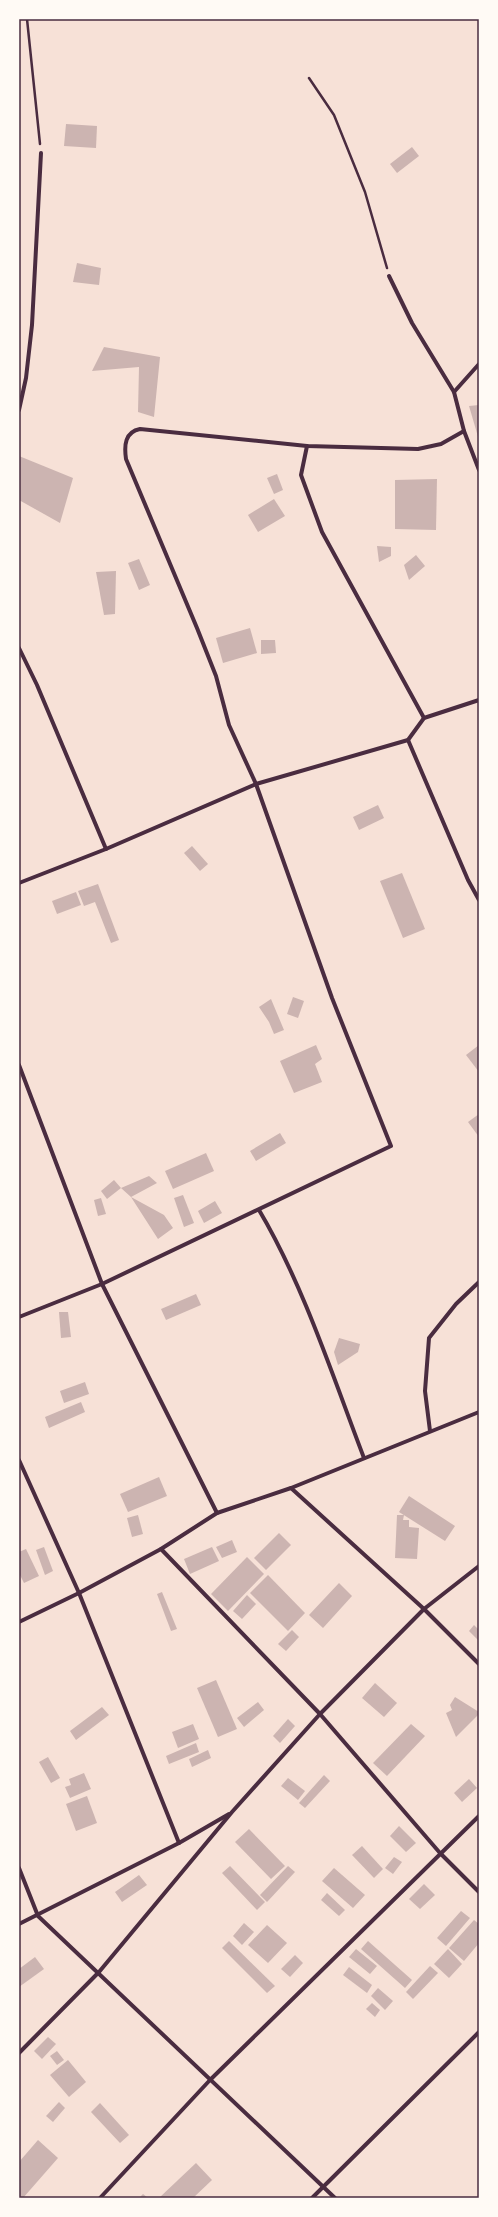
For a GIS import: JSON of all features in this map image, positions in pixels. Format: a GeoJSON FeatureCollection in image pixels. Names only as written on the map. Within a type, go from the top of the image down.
{"type":"FeatureCollection","features":[{"type":"Feature","properties":{"kind":"street"},"geometry":{"type":"LineString","coordinates":[[19,410],[26,378],[32,325],[41,153]]}},
{"type":"Feature","properties":{"kind":"street"},"geometry":{"type":"LineString","coordinates":[[389,276],[412,323],[454,392],[464,431],[479,470]]}},
{"type":"Feature","properties":{"kind":"street"},"geometry":{"type":"LineString","coordinates":[[454,392],[479,364]]}},
{"type":"Feature","properties":{"kind":"street"},"geometry":{"type":"LineString","coordinates":[[19,1317],[102,1284],[392,1146],[332,998],[256,784],[229,725],[211,662],[126,459],[124,448],[127,438],[132,430],[140,429],[307,446],[418,449],[441,444],[464,431]]}},
{"type":"Feature","properties":{"kind":"street"},"geometry":{"type":"LineString","coordinates":[[307,446],[301,475],[322,532],[424,718]]}},
{"type":"Feature","properties":{"kind":"street"},"geometry":{"type":"LineString","coordinates":[[19,648],[37,685],[106,849]]}},
{"type":"Feature","properties":{"kind":"street"},"geometry":{"type":"LineString","coordinates":[[19,883],[106,849],[256,784],[408,740],[424,718],[479,700]]}},
{"type":"Feature","properties":{"kind":"street"},"geometry":{"type":"LineString","coordinates":[[408,740],[468,880],[479,900]]}},
{"type":"Feature","properties":{"kind":"street"},"geometry":{"type":"LineString","coordinates":[[19,1065],[102,1284],[217,1513]]}},
{"type":"Feature","properties":{"kind":"street"},"geometry":{"type":"LineString","coordinates":[[259,1210],[273,1234],[295,1284],[364,1458]]}},
{"type":"Feature","properties":{"kind":"street"},"geometry":{"type":"LineString","coordinates":[[430,1432],[425,1391],[429,1338],[456,1304],[479,1282]]}},
{"type":"Feature","properties":{"kind":"street"},"geometry":{"type":"LineString","coordinates":[[19,1622],[79,1593],[161,1549],[217,1513],[291,1488],[479,1412]]}},
{"type":"Feature","properties":{"kind":"street"},"geometry":{"type":"LineString","coordinates":[[19,1460],[79,1593],[179,1842]]}},
{"type":"Feature","properties":{"kind":"street"},"geometry":{"type":"LineString","coordinates":[[291,1488],[424,1609],[479,1664]]}},
{"type":"Feature","properties":{"kind":"street"},"geometry":{"type":"LineString","coordinates":[[161,1549],[320,1714],[440,1854],[479,1892]]}},
{"type":"Feature","properties":{"kind":"street"},"geometry":{"type":"LineString","coordinates":[[19,2053],[99,1972],[232,1812],[320,1714],[424,1609],[479,1566]]}},
{"type":"Feature","properties":{"kind":"street"},"geometry":{"type":"LineString","coordinates":[[19,1924],[38,1916],[179,1842],[232,1812]]}},
{"type":"Feature","properties":{"kind":"street"},"geometry":{"type":"LineString","coordinates":[[100,2198],[210,2080],[479,1816]]}},
{"type":"Feature","properties":{"kind":"street"},"geometry":{"type":"LineString","coordinates":[[19,1868],[38,1916],[99,1972],[210,2080],[335,2198]]}},
{"type":"Feature","properties":{"kind":"street"},"geometry":{"type":"LineString","coordinates":[[312,2198],[479,2032]]}},
{"type":"Feature","properties":{"kind":"path"},"geometry":{"type":"LineString","coordinates":[[27,19],[41,153]]}},
{"type":"Feature","properties":{"kind":"path"},"geometry":{"type":"LineString","coordinates":[[309,78],[334,115],[365,192],[389,276]]}},
{"type":"Feature","properties":{"kind":"building"},"geometry":{"type":"Polygon","coordinates":[[[66,124],[97,126],[96,148],[64,146],[66,124]]]}},
{"type":"Feature","properties":{"kind":"building"},"geometry":{"type":"Polygon","coordinates":[[[412,147],[419,156],[397,173],[390,164],[412,147]]]}},
{"type":"Feature","properties":{"kind":"building"},"geometry":{"type":"Polygon","coordinates":[[[77,263],[101,268],[99,285],[73,282],[77,263]]]}},
{"type":"Feature","properties":{"kind":"building"},"geometry":{"type":"Polygon","coordinates":[[[104,347],[160,357],[154,417],[138,412],[139,367],[92,371],[104,347]]]}},
{"type":"Feature","properties":{"kind":"building"},"geometry":{"type":"Polygon","coordinates":[[[479,405],[479,440],[469,406],[479,405]]]}},
{"type":"Feature","properties":{"kind":"building"},"geometry":{"type":"Polygon","coordinates":[[[19,456],[73,478],[60,523],[19,500],[19,456]]]}},
{"type":"Feature","properties":{"kind":"building"},"geometry":{"type":"Polygon","coordinates":[[[277,474],[283,490],[274,494],[267,478],[277,474]]]}},
{"type":"Feature","properties":{"kind":"building"},"geometry":{"type":"Polygon","coordinates":[[[437,479],[436,530],[395,529],[395,480],[437,479]]]}},
{"type":"Feature","properties":{"kind":"building"},"geometry":{"type":"Polygon","coordinates":[[[274,499],[285,516],[258,532],[248,515],[274,499]]]}},
{"type":"Feature","properties":{"kind":"building"},"geometry":{"type":"Polygon","coordinates":[[[377,546],[391,547],[391,556],[379,562],[377,546]]]}},
{"type":"Feature","properties":{"kind":"building"},"geometry":{"type":"Polygon","coordinates":[[[416,555],[425,566],[409,580],[404,565],[416,555]]]}},
{"type":"Feature","properties":{"kind":"building"},"geometry":{"type":"Polygon","coordinates":[[[139,559],[150,585],[139,590],[128,563],[139,559]]]}},
{"type":"Feature","properties":{"kind":"building"},"geometry":{"type":"Polygon","coordinates":[[[116,571],[115,614],[104,615],[96,572],[116,571]]]}},
{"type":"Feature","properties":{"kind":"building"},"geometry":{"type":"Polygon","coordinates":[[[250,628],[257,653],[223,663],[216,638],[250,628]]]}},
{"type":"Feature","properties":{"kind":"building"},"geometry":{"type":"Polygon","coordinates":[[[261,640],[275,640],[276,653],[261,654],[261,640]]]}},
{"type":"Feature","properties":{"kind":"building"},"geometry":{"type":"Polygon","coordinates":[[[378,805],[384,818],[359,830],[353,817],[378,805]]]}},
{"type":"Feature","properties":{"kind":"building"},"geometry":{"type":"Polygon","coordinates":[[[192,846],[208,864],[200,871],[184,853],[192,846]]]}},
{"type":"Feature","properties":{"kind":"building"},"geometry":{"type":"Polygon","coordinates":[[[402,873],[425,929],[403,938],[380,881],[402,873]]]}},
{"type":"Feature","properties":{"kind":"building"},"geometry":{"type":"Polygon","coordinates":[[[98,884],[119,940],[111,943],[95,902],[84,906],[78,891],[98,884]]]}},
{"type":"Feature","properties":{"kind":"building"},"geometry":{"type":"Polygon","coordinates":[[[76,892],[81,905],[57,914],[52,901],[76,892]]]}},
{"type":"Feature","properties":{"kind":"building"},"geometry":{"type":"Polygon","coordinates":[[[293,997],[304,1001],[298,1018],[287,1014],[293,997]]]}},
{"type":"Feature","properties":{"kind":"building"},"geometry":{"type":"Polygon","coordinates":[[[271,999],[284,1030],[274,1034],[269,1022],[259,1007],[271,999]]]}},
{"type":"Feature","properties":{"kind":"building"},"geometry":{"type":"Polygon","coordinates":[[[316,1045],[322,1059],[315,1064],[322,1082],[294,1093],[280,1061],[316,1045]]]}},
{"type":"Feature","properties":{"kind":"building"},"geometry":{"type":"Polygon","coordinates":[[[479,1045],[479,1072],[466,1055],[479,1045]]]}},
{"type":"Feature","properties":{"kind":"building"},"geometry":{"type":"Polygon","coordinates":[[[479,1114],[479,1137],[468,1122],[479,1114]]]}},
{"type":"Feature","properties":{"kind":"building"},"geometry":{"type":"Polygon","coordinates":[[[280,1133],[286,1143],[256,1161],[250,1151],[280,1133]]]}},
{"type":"Feature","properties":{"kind":"building"},"geometry":{"type":"Polygon","coordinates":[[[206,1153],[214,1171],[173,1189],[165,1171],[206,1153]]]}},
{"type":"Feature","properties":{"kind":"building"},"geometry":{"type":"Polygon","coordinates":[[[149,1176],[157,1183],[131,1197],[121,1188],[149,1176]]]}},
{"type":"Feature","properties":{"kind":"building"},"geometry":{"type":"Polygon","coordinates":[[[114,1180],[121,1188],[107,1199],[101,1191],[114,1180]]]}},
{"type":"Feature","properties":{"kind":"building"},"geometry":{"type":"Polygon","coordinates":[[[183,1195],[194,1223],[184,1227],[174,1198],[183,1195]]]}},
{"type":"Feature","properties":{"kind":"building"},"geometry":{"type":"Polygon","coordinates":[[[131,1197],[164,1215],[173,1228],[158,1239],[131,1197]]]}},
{"type":"Feature","properties":{"kind":"building"},"geometry":{"type":"Polygon","coordinates":[[[101,1198],[106,1214],[98,1216],[94,1200],[101,1198]]]}},
{"type":"Feature","properties":{"kind":"building"},"geometry":{"type":"Polygon","coordinates":[[[215,1201],[222,1213],[204,1223],[198,1211],[215,1201]]]}},
{"type":"Feature","properties":{"kind":"building"},"geometry":{"type":"Polygon","coordinates":[[[196,1294],[201,1305],[166,1320],[161,1309],[196,1294]]]}},
{"type":"Feature","properties":{"kind":"building"},"geometry":{"type":"Polygon","coordinates":[[[59,1312],[68,1312],[71,1337],[61,1338],[59,1312]]]}},
{"type":"Feature","properties":{"kind":"building"},"geometry":{"type":"Polygon","coordinates":[[[339,1338],[360,1344],[358,1352],[338,1365],[334,1352],[339,1338]]]}},
{"type":"Feature","properties":{"kind":"building"},"geometry":{"type":"Polygon","coordinates":[[[85,1382],[89,1394],[64,1403],[60,1391],[85,1382]]]}},
{"type":"Feature","properties":{"kind":"building"},"geometry":{"type":"Polygon","coordinates":[[[81,1402],[85,1412],[49,1428],[45,1417],[81,1402]]]}},
{"type":"Feature","properties":{"kind":"building"},"geometry":{"type":"Polygon","coordinates":[[[159,1477],[167,1496],[128,1512],[120,1494],[159,1477]]]}},
{"type":"Feature","properties":{"kind":"building"},"geometry":{"type":"Polygon","coordinates":[[[409,1496],[455,1526],[445,1541],[399,1512],[409,1496]]]}},
{"type":"Feature","properties":{"kind":"building"},"geometry":{"type":"Polygon","coordinates":[[[138,1515],[143,1534],[132,1537],[127,1518],[138,1515]]]}},
{"type":"Feature","properties":{"kind":"building"},"geometry":{"type":"Polygon","coordinates":[[[397,1515],[404,1515],[403,1520],[409,1520],[409,1527],[419,1528],[417,1559],[395,1558],[397,1515]]]}},
{"type":"Feature","properties":{"kind":"building"},"geometry":{"type":"Polygon","coordinates":[[[279,1533],[291,1545],[266,1570],[254,1558],[279,1533]]]}},
{"type":"Feature","properties":{"kind":"building"},"geometry":{"type":"Polygon","coordinates":[[[232,1540],[237,1552],[222,1558],[216,1547],[232,1540]]]}},
{"type":"Feature","properties":{"kind":"building"},"geometry":{"type":"Polygon","coordinates":[[[44,1547],[53,1571],[45,1575],[36,1550],[44,1547]]]}},
{"type":"Feature","properties":{"kind":"building"},"geometry":{"type":"Polygon","coordinates":[[[212,1547],[219,1561],[190,1574],[184,1559],[212,1547]]]}},
{"type":"Feature","properties":{"kind":"building"},"geometry":{"type":"Polygon","coordinates":[[[26,1549],[39,1576],[24,1583],[19,1573],[19,1552],[26,1549]]]}},
{"type":"Feature","properties":{"kind":"building"},"geometry":{"type":"Polygon","coordinates":[[[247,1557],[264,1574],[228,1611],[211,1594],[247,1557]]]}},
{"type":"Feature","properties":{"kind":"building"},"geometry":{"type":"Polygon","coordinates":[[[268,1575],[305,1613],[288,1631],[250,1593],[268,1575]]]}},
{"type":"Feature","properties":{"kind":"building"},"geometry":{"type":"Polygon","coordinates":[[[339,1583],[352,1596],[323,1628],[309,1615],[339,1583]]]}},
{"type":"Feature","properties":{"kind":"building"},"geometry":{"type":"Polygon","coordinates":[[[162,1592],[177,1629],[171,1631],[157,1594],[162,1592]]]}},
{"type":"Feature","properties":{"kind":"building"},"geometry":{"type":"Polygon","coordinates":[[[247,1595],[256,1604],[242,1619],[233,1611],[247,1595]]]}},
{"type":"Feature","properties":{"kind":"building"},"geometry":{"type":"Polygon","coordinates":[[[474,1625],[478,1629],[479,1628],[479,1641],[469,1631],[474,1625]]]}},
{"type":"Feature","properties":{"kind":"building"},"geometry":{"type":"Polygon","coordinates":[[[292,1630],[299,1637],[286,1651],[278,1644],[292,1630]]]}},
{"type":"Feature","properties":{"kind":"building"},"geometry":{"type":"Polygon","coordinates":[[[216,1680],[237,1729],[218,1737],[197,1688],[216,1680]]]}},
{"type":"Feature","properties":{"kind":"building"},"geometry":{"type":"Polygon","coordinates":[[[375,1683],[397,1703],[384,1717],[362,1698],[375,1683]]]}},
{"type":"Feature","properties":{"kind":"building"},"geometry":{"type":"Polygon","coordinates":[[[455,1697],[479,1712],[479,1714],[456,1737],[446,1713],[452,1710],[450,1705],[455,1697]]]}},
{"type":"Feature","properties":{"kind":"building"},"geometry":{"type":"Polygon","coordinates":[[[258,1702],[264,1710],[244,1727],[237,1718],[258,1702]]]}},
{"type":"Feature","properties":{"kind":"building"},"geometry":{"type":"Polygon","coordinates":[[[102,1707],[109,1715],[76,1740],[70,1731],[102,1707]]]}},
{"type":"Feature","properties":{"kind":"building"},"geometry":{"type":"Polygon","coordinates":[[[288,1719],[295,1726],[280,1743],[273,1736],[288,1719]]]}},
{"type":"Feature","properties":{"kind":"building"},"geometry":{"type":"Polygon","coordinates":[[[193,1724],[199,1739],[178,1748],[172,1732],[193,1724]]]}},
{"type":"Feature","properties":{"kind":"building"},"geometry":{"type":"Polygon","coordinates":[[[411,1724],[425,1736],[387,1776],[373,1763],[411,1724]]]}},
{"type":"Feature","properties":{"kind":"building"},"geometry":{"type":"Polygon","coordinates":[[[196,1743],[199,1752],[169,1764],[166,1756],[196,1743]]]}},
{"type":"Feature","properties":{"kind":"building"},"geometry":{"type":"Polygon","coordinates":[[[208,1750],[211,1758],[192,1767],[189,1759],[208,1750]]]}},
{"type":"Feature","properties":{"kind":"building"},"geometry":{"type":"Polygon","coordinates":[[[48,1757],[60,1778],[51,1783],[39,1762],[48,1757]]]}},
{"type":"Feature","properties":{"kind":"building"},"geometry":{"type":"Polygon","coordinates":[[[84,1773],[91,1789],[70,1798],[65,1787],[71,1785],[69,1779],[84,1773]]]}},
{"type":"Feature","properties":{"kind":"building"},"geometry":{"type":"Polygon","coordinates":[[[324,1775],[330,1781],[305,1808],[299,1803],[324,1775]]]}},
{"type":"Feature","properties":{"kind":"building"},"geometry":{"type":"Polygon","coordinates":[[[288,1778],[305,1791],[298,1800],[281,1786],[288,1778]]]}},
{"type":"Feature","properties":{"kind":"building"},"geometry":{"type":"Polygon","coordinates":[[[469,1779],[477,1788],[462,1802],[454,1793],[469,1779]]]}},
{"type":"Feature","properties":{"kind":"building"},"geometry":{"type":"Polygon","coordinates":[[[87,1796],[97,1823],[76,1831],[66,1804],[87,1796]]]}},
{"type":"Feature","properties":{"kind":"building"},"geometry":{"type":"Polygon","coordinates":[[[399,1826],[416,1843],[406,1852],[390,1836],[399,1826]]]}},
{"type":"Feature","properties":{"kind":"building"},"geometry":{"type":"Polygon","coordinates":[[[249,1829],[285,1866],[271,1879],[235,1842],[249,1829]]]}},
{"type":"Feature","properties":{"kind":"building"},"geometry":{"type":"Polygon","coordinates":[[[362,1846],[383,1869],[374,1878],[352,1855],[362,1846]]]}},
{"type":"Feature","properties":{"kind":"building"},"geometry":{"type":"Polygon","coordinates":[[[394,1857],[402,1862],[393,1874],[385,1868],[394,1857]]]}},
{"type":"Feature","properties":{"kind":"building"},"geometry":{"type":"Polygon","coordinates":[[[230,1866],[265,1902],[257,1910],[222,1873],[230,1866]]]}},
{"type":"Feature","properties":{"kind":"building"},"geometry":{"type":"Polygon","coordinates":[[[288,1866],[295,1872],[267,1902],[260,1895],[288,1866]]]}},
{"type":"Feature","properties":{"kind":"building"},"geometry":{"type":"Polygon","coordinates":[[[334,1868],[365,1895],[353,1908],[322,1881],[334,1868]]]}},
{"type":"Feature","properties":{"kind":"building"},"geometry":{"type":"Polygon","coordinates":[[[139,1875],[147,1885],[122,1902],[115,1892],[139,1875]]]}},
{"type":"Feature","properties":{"kind":"building"},"geometry":{"type":"Polygon","coordinates":[[[424,1884],[435,1895],[420,1909],[409,1899],[424,1884]]]}},
{"type":"Feature","properties":{"kind":"building"},"geometry":{"type":"Polygon","coordinates":[[[327,1893],[345,1910],[339,1916],[321,1900],[327,1893]]]}},
{"type":"Feature","properties":{"kind":"building"},"geometry":{"type":"Polygon","coordinates":[[[461,1911],[470,1918],[446,1946],[437,1938],[461,1911]]]}},
{"type":"Feature","properties":{"kind":"building"},"geometry":{"type":"Polygon","coordinates":[[[474,1920],[479,1924],[479,1943],[464,1961],[449,1948],[474,1920]]]}},
{"type":"Feature","properties":{"kind":"building"},"geometry":{"type":"Polygon","coordinates":[[[244,1923],[254,1932],[242,1945],[233,1936],[244,1923]]]}},
{"type":"Feature","properties":{"kind":"building"},"geometry":{"type":"Polygon","coordinates":[[[267,1925],[287,1943],[268,1963],[248,1945],[267,1925]]]}},
{"type":"Feature","properties":{"kind":"building"},"geometry":{"type":"Polygon","coordinates":[[[229,1941],[275,1986],[267,1993],[222,1948],[229,1941]]]}},
{"type":"Feature","properties":{"kind":"building"},"geometry":{"type":"Polygon","coordinates":[[[368,1941],[412,1980],[405,1988],[361,1949],[368,1941]]]}},
{"type":"Feature","properties":{"kind":"building"},"geometry":{"type":"Polygon","coordinates":[[[356,1949],[377,1966],[370,1974],[349,1957],[356,1949]]]}},
{"type":"Feature","properties":{"kind":"building"},"geometry":{"type":"Polygon","coordinates":[[[448,1949],[462,1964],[449,1978],[434,1964],[448,1949]]]}},
{"type":"Feature","properties":{"kind":"building"},"geometry":{"type":"Polygon","coordinates":[[[295,1955],[303,1963],[290,1977],[281,1969],[295,1955]]]}},
{"type":"Feature","properties":{"kind":"building"},"geometry":{"type":"Polygon","coordinates":[[[35,1957],[44,1969],[19,1987],[19,1969],[35,1957]]]}},
{"type":"Feature","properties":{"kind":"building"},"geometry":{"type":"Polygon","coordinates":[[[430,1966],[438,1973],[413,1999],[406,1992],[430,1966]]]}},
{"type":"Feature","properties":{"kind":"building"},"geometry":{"type":"Polygon","coordinates":[[[349,1967],[372,1985],[367,1993],[343,1975],[349,1967]]]}},
{"type":"Feature","properties":{"kind":"building"},"geometry":{"type":"Polygon","coordinates":[[[378,1988],[393,2001],[385,2010],[371,1996],[378,1988]]]}},
{"type":"Feature","properties":{"kind":"building"},"geometry":{"type":"Polygon","coordinates":[[[372,2003],[380,2010],[375,2017],[366,2009],[372,2003]]]}},
{"type":"Feature","properties":{"kind":"building"},"geometry":{"type":"Polygon","coordinates":[[[48,2037],[56,2044],[42,2059],[34,2051],[48,2037]]]}},
{"type":"Feature","properties":{"kind":"building"},"geometry":{"type":"Polygon","coordinates":[[[57,2051],[64,2060],[57,2065],[50,2056],[57,2051]]]}},
{"type":"Feature","properties":{"kind":"building"},"geometry":{"type":"Polygon","coordinates":[[[68,2060],[86,2082],[69,2097],[50,2075],[68,2060]]]}},
{"type":"Feature","properties":{"kind":"building"},"geometry":{"type":"Polygon","coordinates":[[[59,2102],[65,2108],[53,2122],[46,2116],[59,2102]]]}},
{"type":"Feature","properties":{"kind":"building"},"geometry":{"type":"Polygon","coordinates":[[[100,2103],[129,2135],[120,2143],[91,2112],[100,2103]]]}},
{"type":"Feature","properties":{"kind":"building"},"geometry":{"type":"Polygon","coordinates":[[[38,2140],[58,2158],[23,2198],[19,2198],[19,2162],[38,2140]]]}},
{"type":"Feature","properties":{"kind":"building"},"geometry":{"type":"Polygon","coordinates":[[[196,2163],[212,2180],[193,2198],[159,2198],[196,2163]]]}},
{"type":"Feature","properties":{"kind":"building"},"geometry":{"type":"Polygon","coordinates":[[[143,2194],[148,2198],[139,2198],[143,2194]]]}}]}
